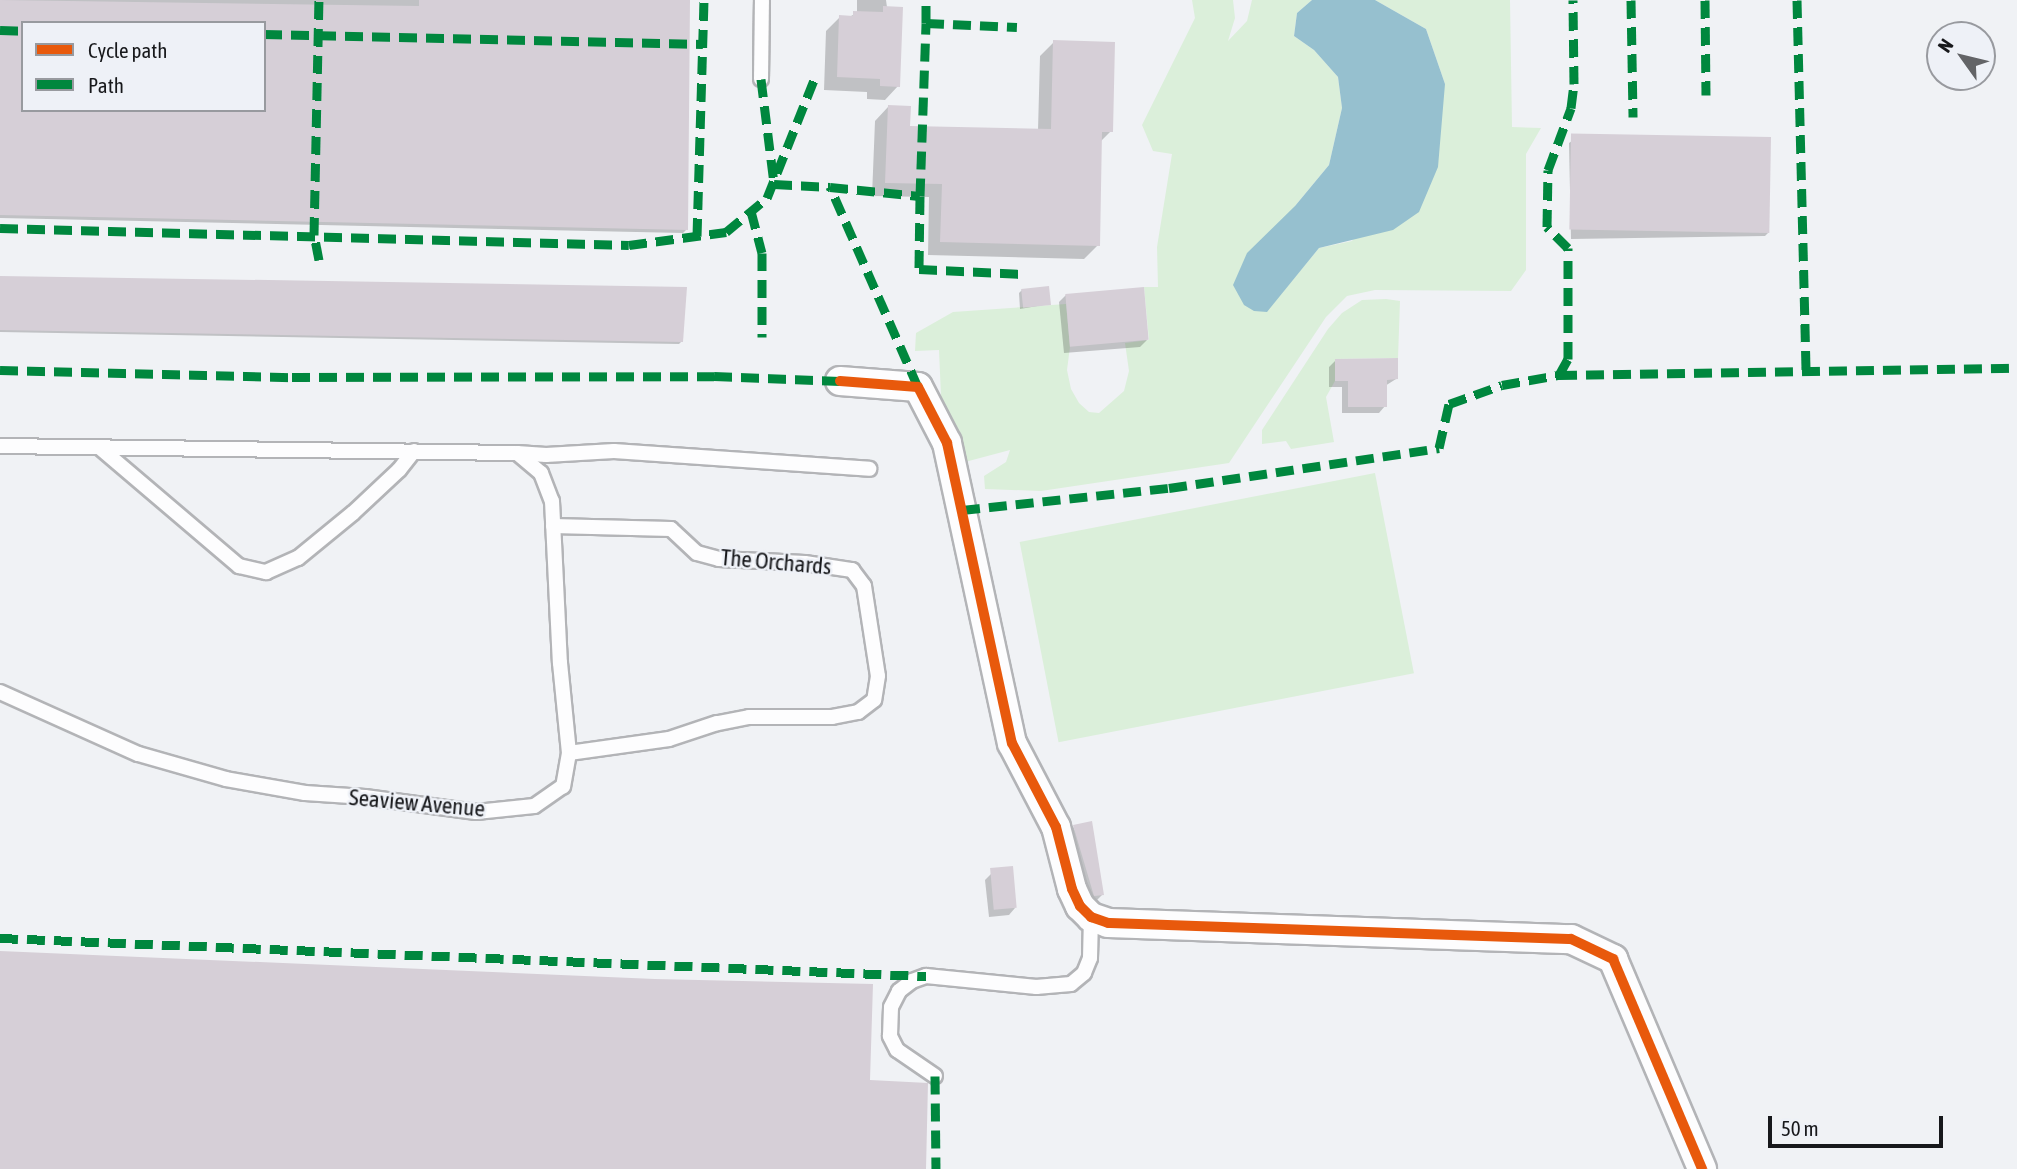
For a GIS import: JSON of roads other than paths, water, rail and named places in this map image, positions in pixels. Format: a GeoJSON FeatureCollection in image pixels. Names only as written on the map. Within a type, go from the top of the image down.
{"type":"FeatureCollection","features":[{"type":"Feature","properties":{"kind":"street"},"geometry":{"type":"LineString","coordinates":[[840,381],[918,387],[947,443],[1012,743],[1056,827],[1072,889],[1080,906],[1091,917],[1108,923],[1571,939],[1613,959],[1702,1169]]}},
{"type":"Feature","properties":{"kind":"lane"},"geometry":{"type":"LineString","coordinates":[[761,79],[762,0]]}},
{"type":"Feature","properties":{"kind":"lane"},"geometry":{"type":"LineString","coordinates":[[0,446],[414,450],[546,455],[614,451],[869,469]]}},
{"type":"Feature","properties":{"kind":"lane"},"geometry":{"type":"LineString","coordinates":[[99,447],[239,566],[266,572],[298,558],[353,513],[399,470],[414,450]]}},
{"type":"Feature","properties":{"kind":"lane","name":"Seaview Avenue"},"geometry":{"type":"LineString","coordinates":[[0,692],[138,754],[226,779],[306,793],[365,797],[475,812],[534,806],[563,786],[569,753],[560,663],[552,501],[541,473],[517,453]]}},
{"type":"Feature","properties":{"kind":"lane","name":"The Orchards"},"geometry":{"type":"LineString","coordinates":[[553,526],[671,529],[697,553],[719,559],[852,570],[864,586],[878,676],[874,701],[858,712],[832,717],[749,717],[717,723],[669,739],[569,753]]}},
{"type":"Feature","properties":{"kind":"lane"},"geometry":{"type":"LineString","coordinates":[[935,1076],[897,1050],[890,1036],[891,1007],[899,991],[912,981],[926,976],[1036,987],[1072,984],[1084,974],[1090,958],[1091,917]]}},
{"type":"Feature","properties":{"kind":"water"},"geometry":{"type":"Polygon","coordinates":[[[1312,0],[1375,0],[1426,29],[1445,84],[1438,167],[1419,212],[1393,230],[1319,248],[1267,312],[1254,311],[1244,305],[1233,285],[1247,253],[1295,206],[1329,165],[1342,108],[1338,77],[1314,50],[1294,36],[1297,13],[1312,0]]]}}]}
